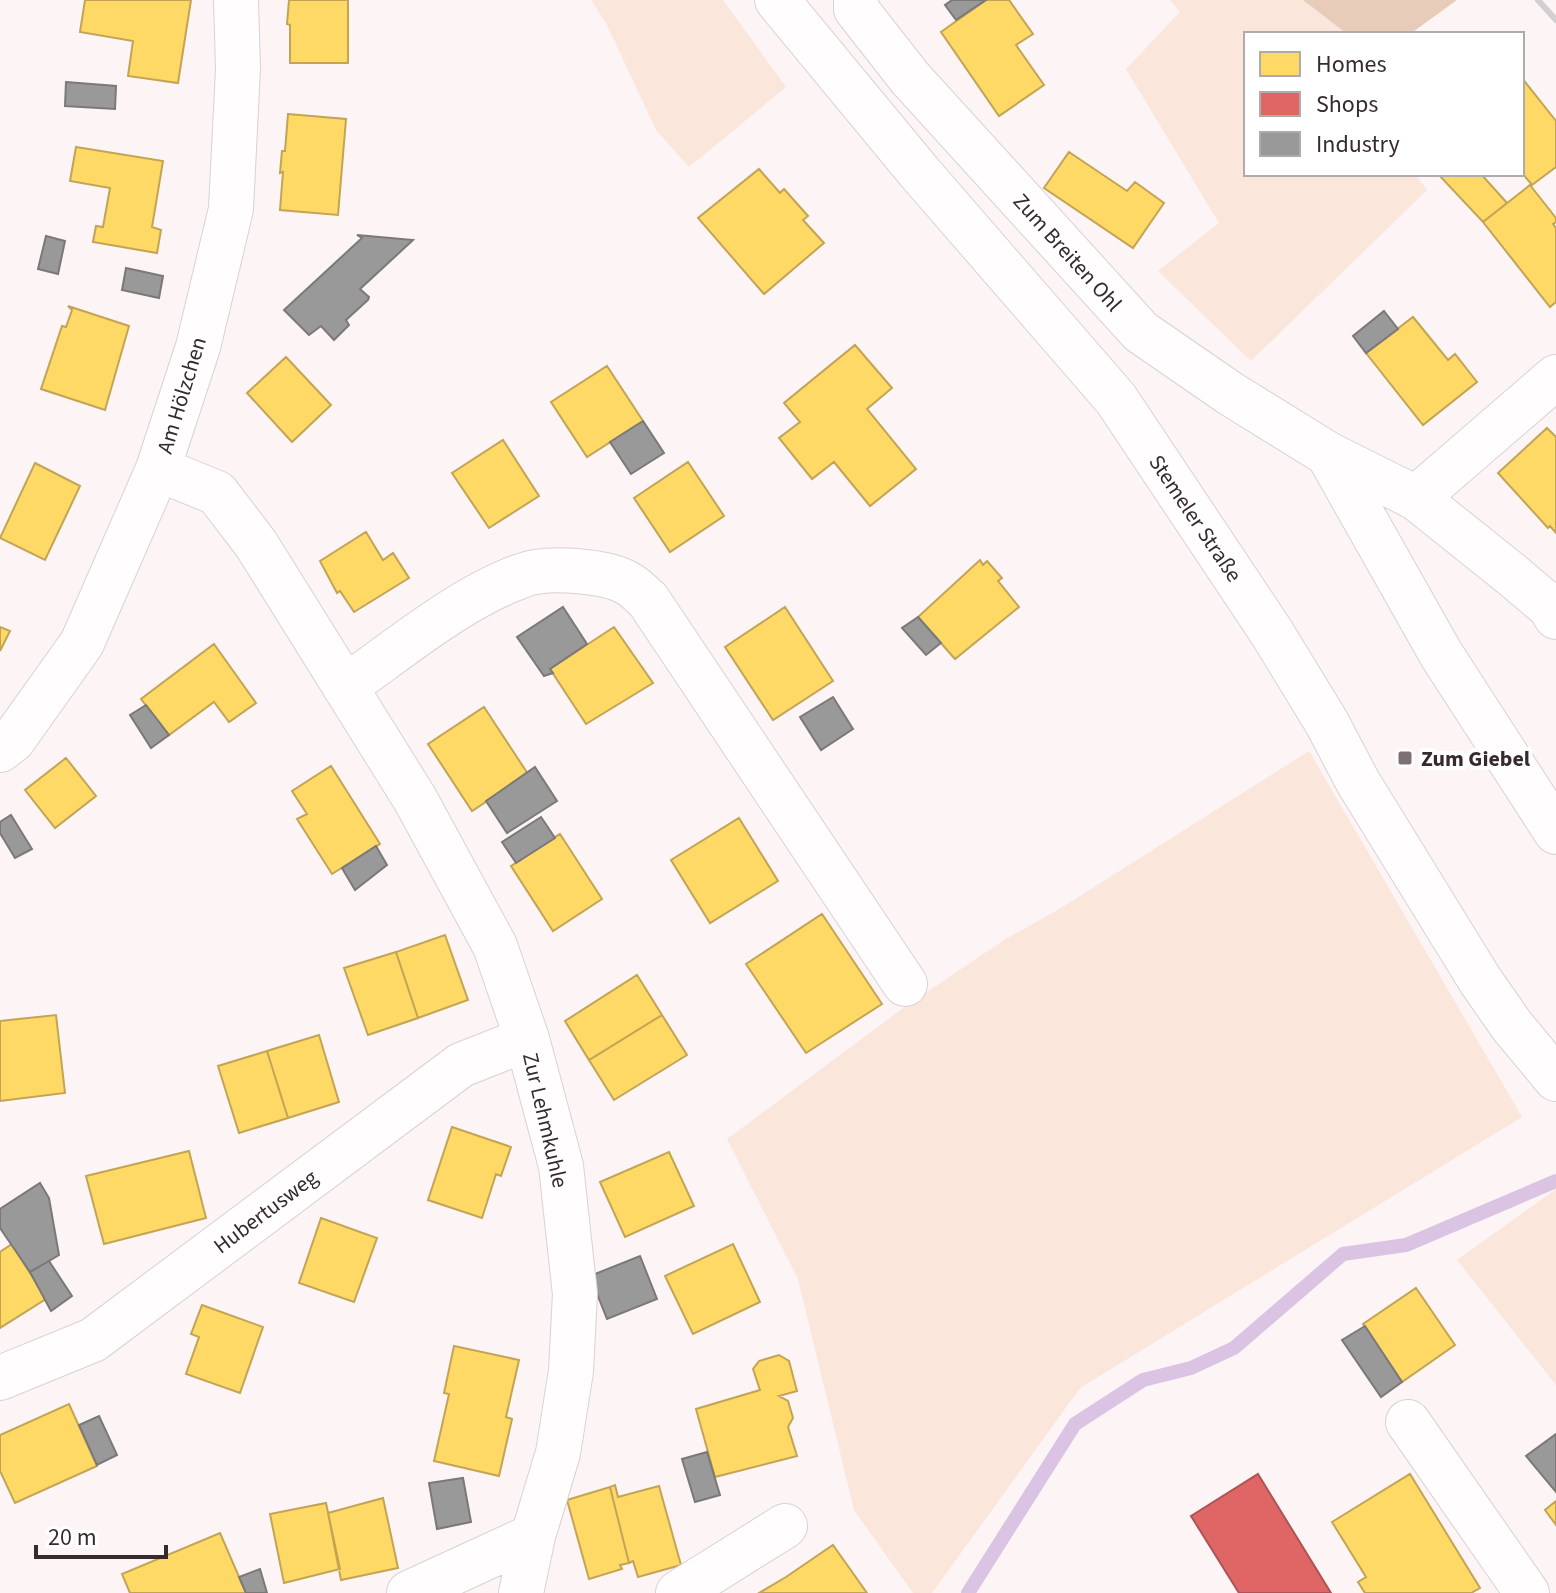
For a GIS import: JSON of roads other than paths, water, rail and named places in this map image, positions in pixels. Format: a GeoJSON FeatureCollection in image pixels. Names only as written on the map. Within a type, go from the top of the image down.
{"type":"FeatureCollection","features":[{"type":"Feature","properties":{"kind":"street","name":"Am Hölzchen"},"geometry":{"type":"LineString","coordinates":[[0,750],[13,740],[82,643],[158,469],[198,347],[231,209],[238,69],[236,0]]}},
{"type":"Feature","properties":{"kind":"street","name":"Stemeler Straße"},"geometry":{"type":"LineString","coordinates":[[777,0],[920,173],[1116,399],[1272,633],[1327,723],[1358,782],[1480,980],[1512,1026],[1554,1073]]}},
{"type":"Feature","properties":{"kind":"street","name":"Zum Breiten Ohl"},"geometry":{"type":"LineString","coordinates":[[856,0],[856,9],[910,78],[1141,332],[1231,394],[1328,454],[1416,498],[1550,607],[1556,617]]}},
{"type":"Feature","properties":{"kind":"street"},"geometry":{"type":"LineString","coordinates":[[1416,498],[1556,377]]}},
{"type":"Feature","properties":{"kind":"street","name":"Zum Breiten Ohl"},"geometry":{"type":"LineString","coordinates":[[1328,454],[1441,654],[1556,832]]}},
{"type":"Feature","properties":{"kind":"street","name":"Zur Lehmkuhle"},"geometry":{"type":"LineString","coordinates":[[158,469],[217,493],[256,544],[415,799],[495,946],[527,1039],[561,1166],[575,1294],[571,1371],[560,1440],[533,1536],[521,1593]]}},
{"type":"Feature","properties":{"kind":"street"},"geometry":{"type":"LineString","coordinates":[[345,687],[480,594],[524,574],[563,571],[597,574],[628,583],[648,600],[905,984]]}},
{"type":"Feature","properties":{"kind":"street","name":"Hubertusweg"},"geometry":{"type":"LineString","coordinates":[[0,1378],[93,1340],[461,1065],[527,1039]]}},
{"type":"Feature","properties":{"kind":"street"},"geometry":{"type":"LineString","coordinates":[[1408,1422],[1527,1593]]}},
{"type":"Feature","properties":{"kind":"street"},"geometry":{"type":"LineString","coordinates":[[678,1593],[785,1526]]}},
{"type":"Feature","properties":{"kind":"street"},"geometry":{"type":"LineString","coordinates":[[409,1593],[533,1536]]}},
{"type":"Feature","properties":{"kind":"waterway"},"geometry":{"type":"LineString","coordinates":[[968,1593],[1075,1424],[1143,1380],[1191,1368],[1234,1348],[1343,1254],[1406,1245],[1556,1181]]}},
{"type":"Feature","properties":{"kind":"railway"},"geometry":{"type":"LineString","coordinates":[[1538,0],[1556,20]]}},
{"type":"Feature","properties":{"kind":"place","name":"Zum Giebel"},"geometry":{"type":"Point","coordinates":[1405,758]}}]}
